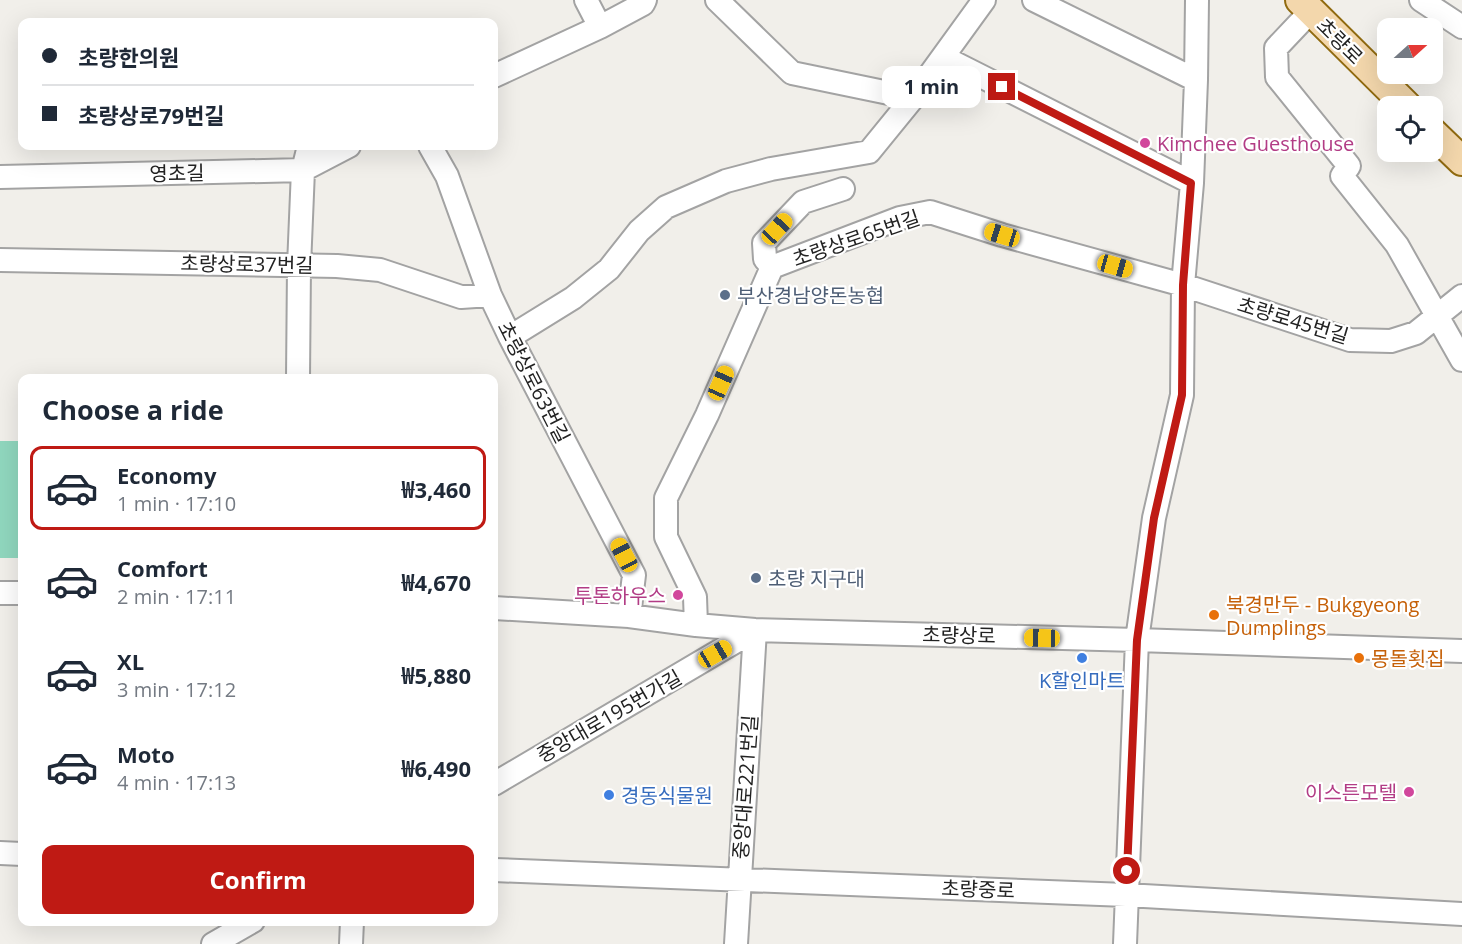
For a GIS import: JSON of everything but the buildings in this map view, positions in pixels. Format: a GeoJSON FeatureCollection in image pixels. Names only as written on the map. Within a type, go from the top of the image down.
{"type":"FeatureCollection","features":[{"type":"Feature","properties":{"kind":"main road","name":"초량로"},"geometry":{"type":"LineString","coordinates":[[1305,6],[1397,96]]}},
{"type":"Feature","properties":{"kind":"main road"},"geometry":{"type":"LineString","coordinates":[[1443,143],[1462,161]]}},
{"type":"Feature","properties":{"kind":"street"},"geometry":{"type":"LineString","coordinates":[[586,0],[600,27]]}},
{"type":"Feature","properties":{"kind":"street"},"geometry":{"type":"LineString","coordinates":[[498,74],[600,27],[643,4],[645,0]]}},
{"type":"Feature","properties":{"kind":"street"},"geometry":{"type":"LineString","coordinates":[[717,0],[792,74],[913,98]]}},
{"type":"Feature","properties":{"kind":"street"},"geometry":{"type":"LineString","coordinates":[[510,338],[573,298],[609,269],[639,231],[666,207],[726,181],[771,169],[868,152],[913,98],[984,0]]}},
{"type":"Feature","properties":{"kind":"street"},"geometry":{"type":"LineString","coordinates":[[1034,0],[1196,80]]}},
{"type":"Feature","properties":{"kind":"street"},"geometry":{"type":"LineString","coordinates":[[1125,944],[1137,640],[1154,518],[1182,395],[1183,285],[1191,183],[1197,0]]}},
{"type":"Feature","properties":{"kind":"street"},"geometry":{"type":"LineString","coordinates":[[1422,0],[1462,27]]}},
{"type":"Feature","properties":{"kind":"street"},"geometry":{"type":"LineString","coordinates":[[1305,6],[1276,48],[1277,77],[1350,166],[1342,176],[1397,245],[1462,360]]}},
{"type":"Feature","properties":{"kind":"street"},"geometry":{"type":"LineString","coordinates":[[943,57],[1191,183]]}},
{"type":"Feature","properties":{"kind":"street"},"geometry":{"type":"LineString","coordinates":[[298,374],[298,266],[303,170],[308,150]]}},
{"type":"Feature","properties":{"kind":"street","name":"영초길"},"geometry":{"type":"LineString","coordinates":[[0,177],[303,170],[341,150]]}},
{"type":"Feature","properties":{"kind":"street","name":"초량상로63번길"},"geometry":{"type":"LineString","coordinates":[[432,150],[447,176],[490,295],[510,338],[634,575],[630,616]]}},
{"type":"Feature","properties":{"kind":"street","name":"초량상로65번길"},"geometry":{"type":"LineString","coordinates":[[772,267],[765,259],[764,243],[803,202],[843,189]]}},
{"type":"Feature","properties":{"kind":"street","name":"초량상로65번길"},"geometry":{"type":"LineString","coordinates":[[696,625],[695,597],[666,537],[666,498],[707,415],[772,267],[900,218],[930,212],[1002,235],[1183,285]]}},
{"type":"Feature","properties":{"kind":"street","name":"초량상로37번길"},"geometry":{"type":"LineString","coordinates":[[0,260],[337,266],[381,270],[461,297],[490,295]]}},
{"type":"Feature","properties":{"kind":"street","name":"초량로45번길"},"geometry":{"type":"LineString","coordinates":[[1183,285],[1350,340],[1391,341],[1416,333],[1462,296]]}},
{"type":"Feature","properties":{"kind":"street"},"geometry":{"type":"LineString","coordinates":[[0,593],[18,593]]}},
{"type":"Feature","properties":{"kind":"street","name":"초량상로"},"geometry":{"type":"LineString","coordinates":[[498,608],[630,616],[755,630],[1462,651]]}},
{"type":"Feature","properties":{"kind":"street","name":"중앙대로195번가길"},"geometry":{"type":"LineString","coordinates":[[498,782],[755,630]]}},
{"type":"Feature","properties":{"kind":"street","name":"중앙대로221번길"},"geometry":{"type":"LineString","coordinates":[[736,944],[738,879],[755,630]]}},
{"type":"Feature","properties":{"kind":"street"},"geometry":{"type":"LineString","coordinates":[[0,854],[18,854]]}},
{"type":"Feature","properties":{"kind":"street","name":"초량중로"},"geometry":{"type":"LineString","coordinates":[[498,870],[1126,894],[1462,914]]}},
{"type":"Feature","properties":{"kind":"street"},"geometry":{"type":"LineString","coordinates":[[213,944],[245,926]]}},
{"type":"Feature","properties":{"kind":"street"},"geometry":{"type":"LineString","coordinates":[[351,944],[352,926]]}},
{"type":"Feature","properties":{"kind":"green space"},"geometry":{"type":"Polygon","coordinates":[[[0,441],[18,441],[18,558],[0,558],[0,441]]]}},
{"type":"Feature","properties":{"kind":"place","name":"Kimchee Guesthouse"},"geometry":{"type":"Point","coordinates":[1145,143]}},
{"type":"Feature","properties":{"kind":"place","name":"부산경남양돈농협"},"geometry":{"type":"Point","coordinates":[725,295]}},
{"type":"Feature","properties":{"kind":"place","name":"초량 지구대"},"geometry":{"type":"Point","coordinates":[756,578]}},
{"type":"Feature","properties":{"kind":"place","name":"투톤하우스"},"geometry":{"type":"Point","coordinates":[678,595]}},
{"type":"Feature","properties":{"kind":"place","name":"북경만두 - Bukgyeong Dumplings"},"geometry":{"type":"Point","coordinates":[1214,615]}},
{"type":"Feature","properties":{"kind":"place","name":"K할인마트"},"geometry":{"type":"Point","coordinates":[1082,658]}},
{"type":"Feature","properties":{"kind":"place","name":"몽돌횟집"},"geometry":{"type":"Point","coordinates":[1359,658]}},
{"type":"Feature","properties":{"kind":"place","name":"이스튼모텔"},"geometry":{"type":"Point","coordinates":[1409,792]}},
{"type":"Feature","properties":{"kind":"place","name":"경동식물원"},"geometry":{"type":"Point","coordinates":[609,795]}},
{"type":"Feature","properties":{"kind":"route"},"geometry":{"type":"LineString","coordinates":[[1002,87],[1191,183],[1183,285],[1182,395],[1154,518],[1137,640],[1127,871]]}}]}
